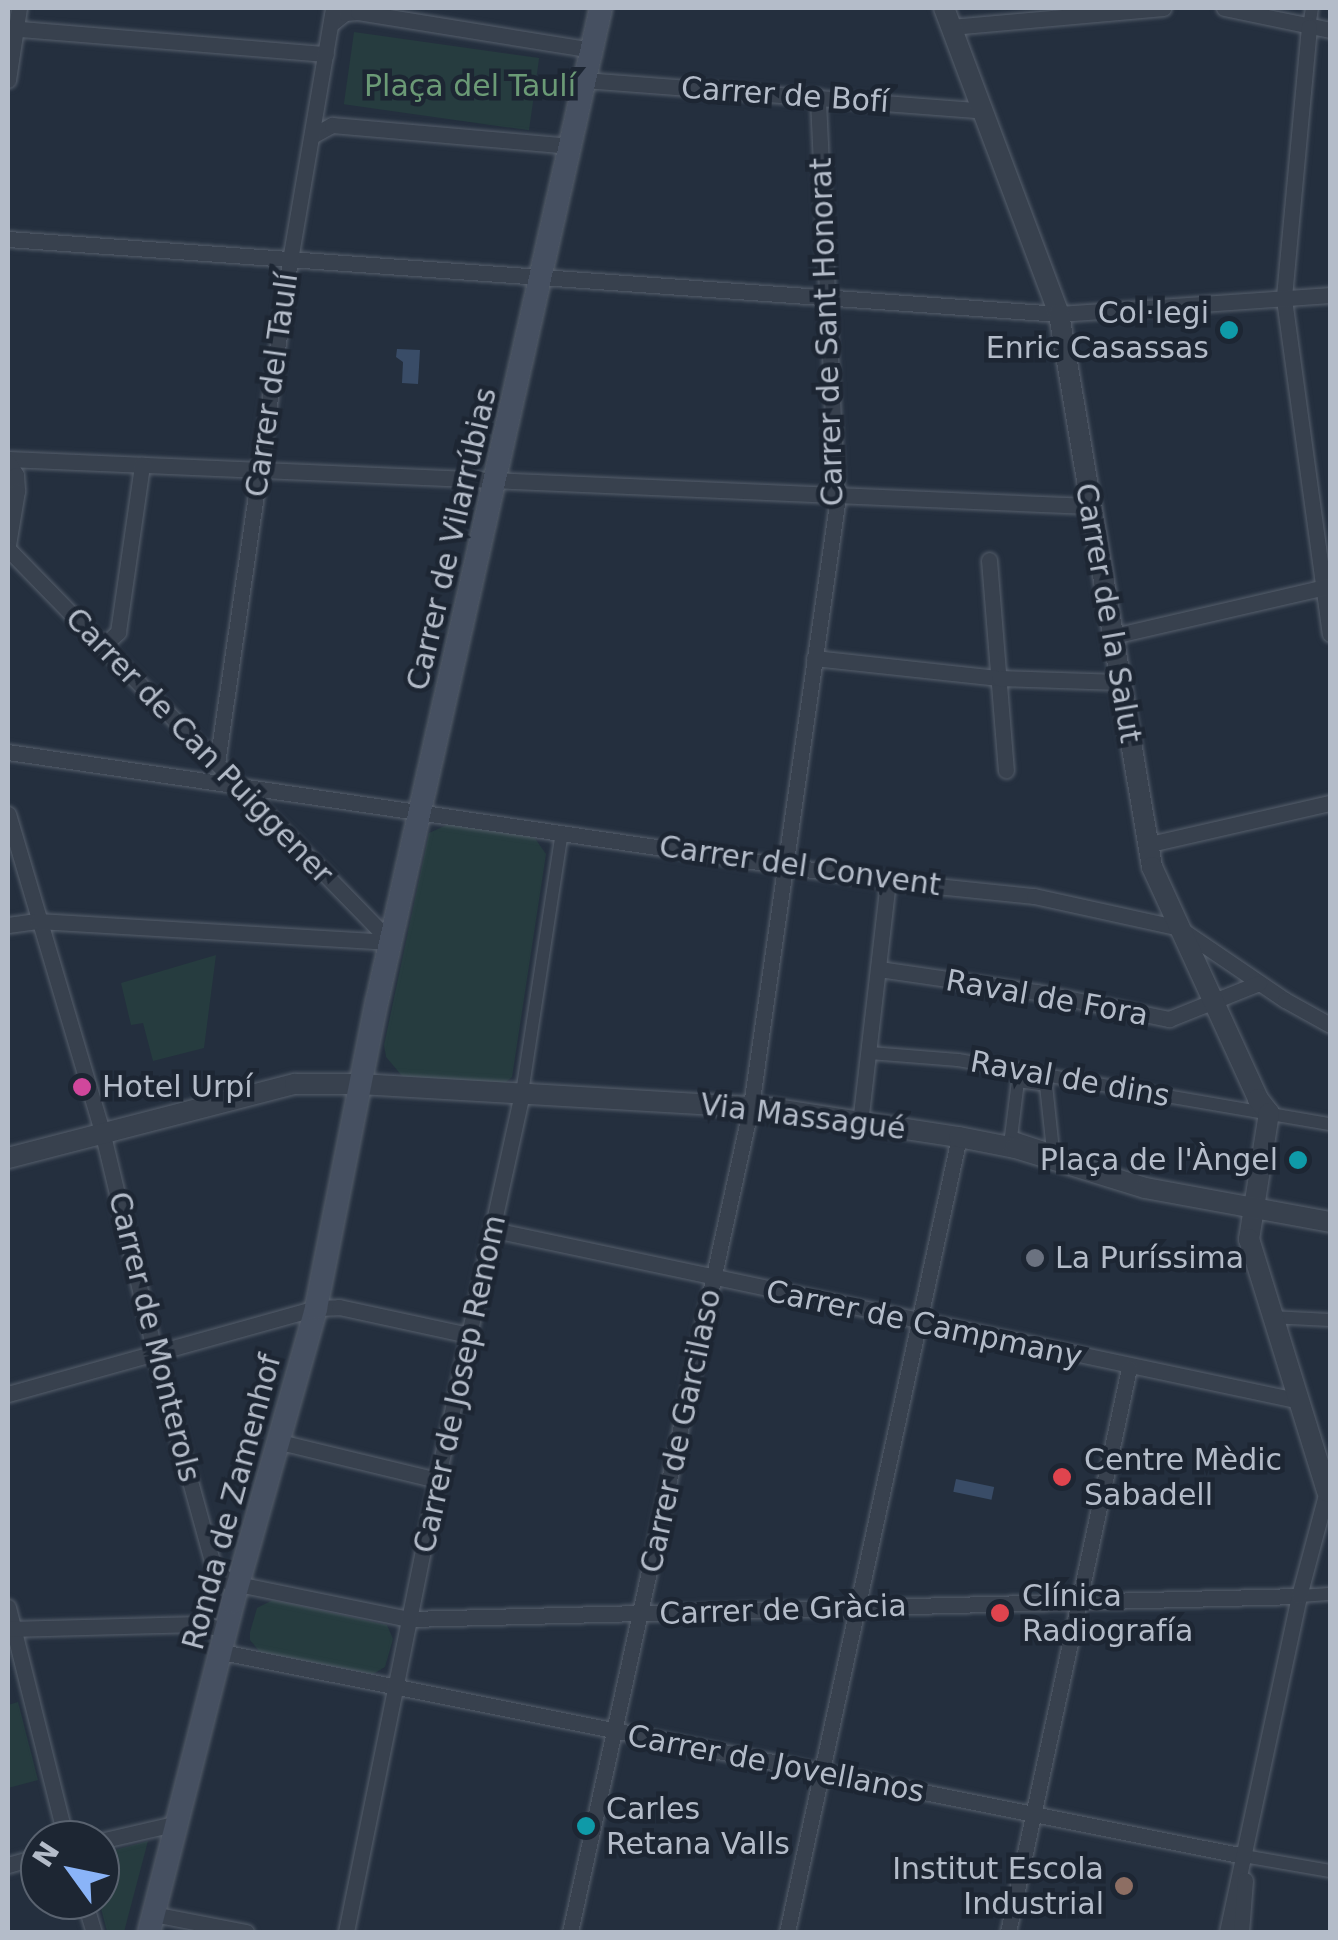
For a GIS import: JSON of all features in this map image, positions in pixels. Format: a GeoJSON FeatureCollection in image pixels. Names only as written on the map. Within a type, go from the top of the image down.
{"type":"FeatureCollection","features":[{"type":"Feature","properties":{"kind":"main road","name":"Carrer de Vilarrúbias"},"geometry":{"type":"LineString","coordinates":[[361,1084],[600,8]]}},
{"type":"Feature","properties":{"kind":"main road","name":"Ronda de Zamenhof"},"geometry":{"type":"LineString","coordinates":[[151,1923],[238,1586],[316,1308],[361,1084]]}},
{"type":"Feature","properties":{"kind":"street"},"geometry":{"type":"LineString","coordinates":[[8,80],[12,28],[19,8]]}},
{"type":"Feature","properties":{"kind":"street"},"geometry":{"type":"LineString","coordinates":[[947,17],[1163,8]]}},
{"type":"Feature","properties":{"kind":"street"},"geometry":{"type":"LineString","coordinates":[[1224,8],[1330,30]]}},
{"type":"Feature","properties":{"kind":"street"},"geometry":{"type":"LineString","coordinates":[[1312,8],[1282,299],[1327,586],[1330,634]]}},
{"type":"Feature","properties":{"kind":"street"},"geometry":{"type":"LineString","coordinates":[[332,16],[358,12],[592,50]]}},
{"type":"Feature","properties":{"kind":"street","name":"Carrer del Taulí"},"geometry":{"type":"LineString","coordinates":[[217,763],[290,260],[332,16]]}},
{"type":"Feature","properties":{"kind":"street","name":"Carrer de la Salut"},"geometry":{"type":"LineString","coordinates":[[947,17],[1058,314],[1146,845],[1178,928],[1269,1113]]}},
{"type":"Feature","properties":{"kind":"street"},"geometry":{"type":"LineString","coordinates":[[12,28],[326,54]]}},
{"type":"Feature","properties":{"kind":"street","name":"Carrer de Bofí"},"geometry":{"type":"LineString","coordinates":[[585,80],[984,111]]}},
{"type":"Feature","properties":{"kind":"street","name":"Carrer de Sant Honorat"},"geometry":{"type":"LineString","coordinates":[[788,866],[837,494],[818,96]]}},
{"type":"Feature","properties":{"kind":"street"},"geometry":{"type":"LineString","coordinates":[[312,136],[332,125],[571,146]]}},
{"type":"Feature","properties":{"kind":"street"},"geometry":{"type":"LineString","coordinates":[[8,239],[1058,314],[1330,295]]}},
{"type":"Feature","properties":{"kind":"street"},"geometry":{"type":"LineString","coordinates":[[8,460],[1089,506]]}},
{"type":"Feature","properties":{"kind":"street"},"geometry":{"type":"LineString","coordinates":[[8,460],[16,474],[8,547]]}},
{"type":"Feature","properties":{"kind":"street"},"geometry":{"type":"LineString","coordinates":[[103,646],[118,632],[142,465]]}},
{"type":"Feature","properties":{"kind":"street","name":"Carrer de Can Puiggener"},"geometry":{"type":"LineString","coordinates":[[8,547],[391,942]]}},
{"type":"Feature","properties":{"kind":"street"},"geometry":{"type":"LineString","coordinates":[[989,560],[1006,770]]}},
{"type":"Feature","properties":{"kind":"street"},"geometry":{"type":"LineString","coordinates":[[1113,636],[1327,586]]}},
{"type":"Feature","properties":{"kind":"street"},"geometry":{"type":"LineString","coordinates":[[814,658],[999,678],[1120,682]]}},
{"type":"Feature","properties":{"kind":"street","name":"Carrer del Convent"},"geometry":{"type":"LineString","coordinates":[[8,752],[888,881],[1034,896],[1178,928]]}},
{"type":"Feature","properties":{"kind":"street"},"geometry":{"type":"LineString","coordinates":[[1146,845],[1330,803]]}},
{"type":"Feature","properties":{"kind":"street","name":"Carrer de Monterols"},"geometry":{"type":"LineString","coordinates":[[8,814],[104,1135],[154,1354],[213,1564],[220,1576],[238,1586]]}},
{"type":"Feature","properties":{"kind":"street","name":"Carrer de Josep Renom"},"geometry":{"type":"LineString","coordinates":[[346,1932],[437,1480],[522,1093],[562,833]]}},
{"type":"Feature","properties":{"kind":"street","name":"Carrer de Garcilaso"},"geometry":{"type":"LineString","coordinates":[[570,1932],[751,1106],[788,866]]}},
{"type":"Feature","properties":{"kind":"street"},"geometry":{"type":"LineString","coordinates":[[860,1122],[888,881]]}},
{"type":"Feature","properties":{"kind":"street"},"geometry":{"type":"LineString","coordinates":[[8,924],[38,921],[391,942]]}},
{"type":"Feature","properties":{"kind":"street"},"geometry":{"type":"LineString","coordinates":[[1178,928],[1258,983],[1330,1025]]}},
{"type":"Feature","properties":{"kind":"street","name":"Raval de Fora"},"geometry":{"type":"LineString","coordinates":[[879,969],[1037,992],[1146,1018],[1169,1019],[1212,998],[1258,983]]}},
{"type":"Feature","properties":{"kind":"street","name":"Raval de dins"},"geometry":{"type":"LineString","coordinates":[[870,1053],[958,1060],[1330,1124]]}},
{"type":"Feature","properties":{"kind":"street"},"geometry":{"type":"LineString","coordinates":[[1018,1081],[1046,1085],[1052,1151],[1011,1137],[1018,1081]]}},
{"type":"Feature","properties":{"kind":"street","name":"Via Massagué"},"geometry":{"type":"LineString","coordinates":[[8,1158],[295,1084],[361,1084],[751,1106],[1016,1148],[1145,1188],[1330,1222]]}},
{"type":"Feature","properties":{"kind":"street"},"geometry":{"type":"LineString","coordinates":[[1227,1932],[1300,1596],[1329,1496],[1270,1317],[1250,1239],[1246,1208],[1269,1113]]}},
{"type":"Feature","properties":{"kind":"street"},"geometry":{"type":"LineString","coordinates":[[788,1932],[959,1137]]}},
{"type":"Feature","properties":{"kind":"street","name":"Carrer de Campmany"},"geometry":{"type":"LineString","coordinates":[[494,1230],[1129,1368],[1296,1400]]}},
{"type":"Feature","properties":{"kind":"street"},"geometry":{"type":"LineString","coordinates":[[8,1394],[316,1308],[340,1307],[470,1335]]}},
{"type":"Feature","properties":{"kind":"street"},"geometry":{"type":"LineString","coordinates":[[1270,1317],[1330,1320]]}},
{"type":"Feature","properties":{"kind":"street"},"geometry":{"type":"LineString","coordinates":[[1008,1932],[1129,1368]]}},
{"type":"Feature","properties":{"kind":"street"},"geometry":{"type":"LineString","coordinates":[[280,1442],[437,1480]]}},
{"type":"Feature","properties":{"kind":"street","name":"Carrer de Gràcia"},"geometry":{"type":"LineString","coordinates":[[238,1586],[409,1619],[1330,1594]]}},
{"type":"Feature","properties":{"kind":"street"},"geometry":{"type":"LineString","coordinates":[[8,1607],[10,1628],[61,1820]]}},
{"type":"Feature","properties":{"kind":"street","name":"Carrer de Jovellanos"},"geometry":{"type":"LineString","coordinates":[[10,1628],[199,1624],[225,1641],[394,1690],[1330,1872]]}},
{"type":"Feature","properties":{"kind":"street"},"geometry":{"type":"LineString","coordinates":[[120,1836],[178,1823]]}},
{"type":"Feature","properties":{"kind":"street"},"geometry":{"type":"LineString","coordinates":[[1241,1932],[1246,1907],[1244,1856]]}},
{"type":"Feature","properties":{"kind":"street"},"geometry":{"type":"LineString","coordinates":[[151,1923],[246,1932]]}},
{"type":"Feature","properties":{"kind":"green space","name":"Plaça del Taulí"},"geometry":{"type":"Polygon","coordinates":[[[354,32],[539,58],[529,130],[344,104],[354,32]]]}},
{"type":"Feature","properties":{"kind":"green space"},"geometry":{"type":"Polygon","coordinates":[[[449,824],[534,837],[546,854],[512,1077],[505,1083],[403,1077],[386,1057],[384,1045],[429,833],[449,824]]]}},
{"type":"Feature","properties":{"kind":"green space"},"geometry":{"type":"Polygon","coordinates":[[[216,955],[204,1048],[153,1061],[143,1023],[131,1025],[121,983],[216,955]]]}},
{"type":"Feature","properties":{"kind":"green space"},"geometry":{"type":"Polygon","coordinates":[[[273,1600],[387,1625],[393,1639],[385,1667],[373,1674],[260,1652],[250,1640],[250,1632],[257,1608],[273,1600]]]}},
{"type":"Feature","properties":{"kind":"green space"},"geometry":{"type":"Polygon","coordinates":[[[18,1702],[38,1780],[8,1788],[8,1705],[18,1702]]]}},
{"type":"Feature","properties":{"kind":"green space"},"geometry":{"type":"Polygon","coordinates":[[[148,1841],[124,1932],[107,1932],[104,1920],[120,1920],[120,1849],[148,1841]]]}},
{"type":"Feature","properties":{"kind":"water"},"geometry":{"type":"Polygon","coordinates":[[[397,349],[420,350],[418,384],[402,383],[403,362],[396,357],[397,349]]]}},
{"type":"Feature","properties":{"kind":"water"},"geometry":{"type":"Polygon","coordinates":[[[956,1479],[994,1487],[991,1500],[953,1492],[956,1479]]]}},
{"type":"Feature","properties":{"kind":"place","name":"Col·legi Enric Casassas"},"geometry":{"type":"Point","coordinates":[1229,330]}},
{"type":"Feature","properties":{"kind":"place","name":"Hotel Urpí"},"geometry":{"type":"Point","coordinates":[82,1087]}},
{"type":"Feature","properties":{"kind":"place","name":"Plaça de l'Àngel"},"geometry":{"type":"Point","coordinates":[1298,1160]}},
{"type":"Feature","properties":{"kind":"place","name":"La Puríssima"},"geometry":{"type":"Point","coordinates":[1035,1258]}},
{"type":"Feature","properties":{"kind":"place","name":"Centre Mèdic Sabadell"},"geometry":{"type":"Point","coordinates":[1062,1477]}},
{"type":"Feature","properties":{"kind":"place","name":"Clínica Radiografía"},"geometry":{"type":"Point","coordinates":[1000,1613]}},
{"type":"Feature","properties":{"kind":"place","name":"Carles Retana Valls"},"geometry":{"type":"Point","coordinates":[586,1826]}},
{"type":"Feature","properties":{"kind":"place","name":"Institut Escola Industrial"},"geometry":{"type":"Point","coordinates":[1124,1886]}}]}
